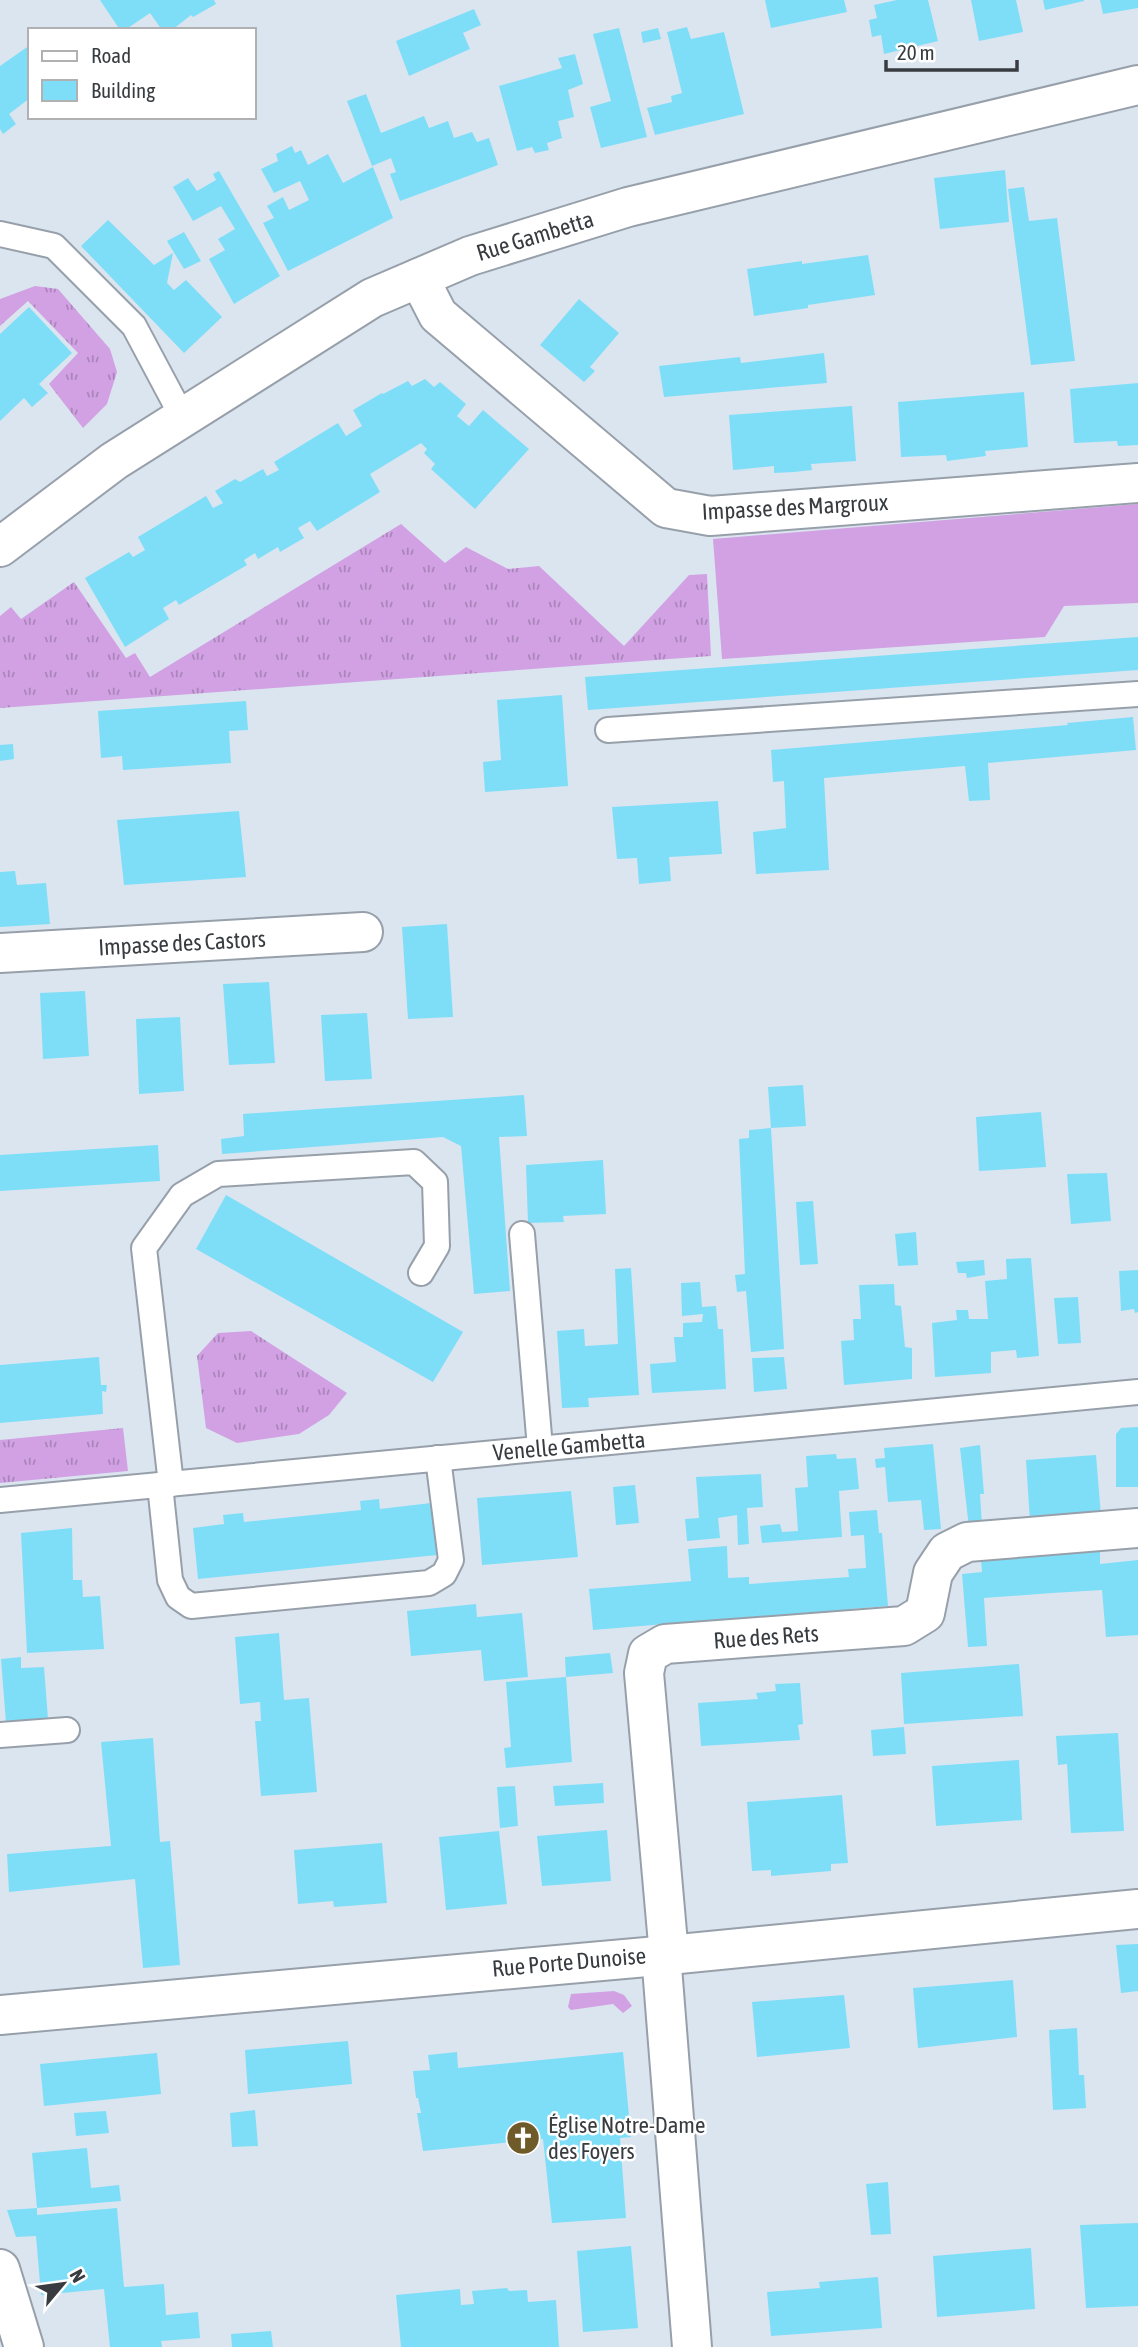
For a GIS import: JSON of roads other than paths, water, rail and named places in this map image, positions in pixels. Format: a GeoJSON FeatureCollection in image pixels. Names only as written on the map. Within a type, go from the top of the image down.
{"type":"FeatureCollection","features":[{"type":"Feature","properties":{"kind":"street","name":"Rue Gambetta"},"geometry":{"type":"LineString","coordinates":[[0,547],[114,461],[372,298],[470,256],[628,208],[1138,85]]}},
{"type":"Feature","properties":{"kind":"street","name":"Impasse des Margroux"},"geometry":{"type":"LineString","coordinates":[[419,278],[438,315],[666,508],[710,516],[1138,483]]}},
{"type":"Feature","properties":{"kind":"street","name":"Impasse des Castors"},"geometry":{"type":"LineString","coordinates":[[0,953],[363,932]]}},
{"type":"Feature","properties":{"kind":"street","name":"Rue des Rets"},"geometry":{"type":"LineString","coordinates":[[692,2347],[644,1673],[648,1654],[665,1644],[904,1626],[925,1613],[933,1573],[947,1552],[967,1542],[1138,1528]]}},
{"type":"Feature","properties":{"kind":"street","name":"Rue Porte Dunoise"},"geometry":{"type":"LineString","coordinates":[[0,2015],[1138,1909]]}},
{"type":"Feature","properties":{"kind":"street"},"geometry":{"type":"LineString","coordinates":[[0,2269],[24,2347]]}},
{"type":"Feature","properties":{"kind":"lane"},"geometry":{"type":"LineString","coordinates":[[0,234],[54,246],[134,326],[183,418]]}},
{"type":"Feature","properties":{"kind":"lane"},"geometry":{"type":"LineString","coordinates":[[608,730],[1138,694]]}},
{"type":"Feature","properties":{"kind":"lane"},"geometry":{"type":"LineString","coordinates":[[421,1273],[437,1246],[435,1182],[414,1162],[218,1174],[182,1195],[144,1248],[165,1484],[170,1580],[178,1597],[191,1606],[429,1583],[444,1574],[451,1560],[438,1458]]}},
{"type":"Feature","properties":{"kind":"lane"},"geometry":{"type":"LineString","coordinates":[[522,1234],[540,1448]]}},
{"type":"Feature","properties":{"kind":"lane","name":"Venelle Gambetta"},"geometry":{"type":"LineString","coordinates":[[0,1500],[1138,1392]]}},
{"type":"Feature","properties":{"kind":"lane"},"geometry":{"type":"LineString","coordinates":[[0,1735],[67,1730]]}},
{"type":"Feature","properties":{"kind":"place","name":"Église Notre-Dame des Foyers"},"geometry":{"type":"Point","coordinates":[523,2138]}}]}
